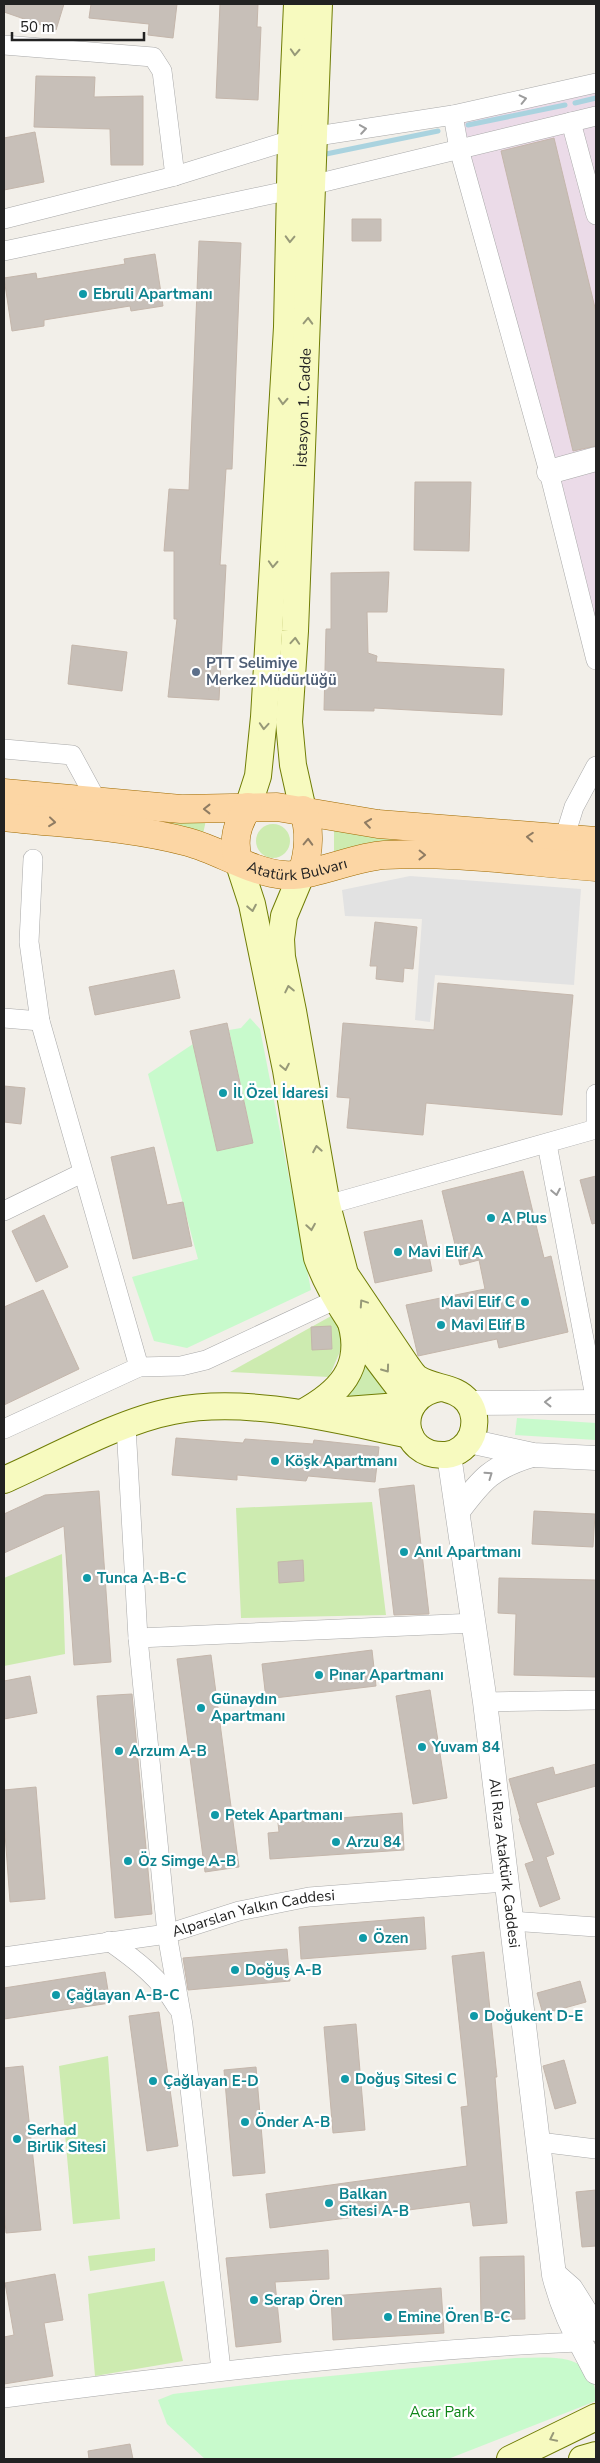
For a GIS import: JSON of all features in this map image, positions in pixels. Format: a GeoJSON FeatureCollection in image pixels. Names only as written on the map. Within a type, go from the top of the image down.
{"type":"FeatureCollection","features":[{"type":"Feature","properties":{"kind":"main road","name":"İstasyon 1. Cadde"},"geometry":{"type":"LineString","coordinates":[[297,4],[303,138],[289,722],[293,765],[303,810]]}},
{"type":"Feature","properties":{"kind":"main road","name":"İstasyon 1. Cadde"},"geometry":{"type":"LineString","coordinates":[[303,138],[319,4]]}},
{"type":"Feature","properties":{"kind":"main road","name":"İstasyon 1. Cadde"},"geometry":{"type":"LineString","coordinates":[[248,807],[258,776],[264,729],[287,327],[302,188]]}},
{"type":"Feature","properties":{"kind":"main road"},"geometry":{"type":"LineString","coordinates":[[4,793],[181,809],[277,807],[378,824],[596,841]]}},
{"type":"Feature","properties":{"kind":"main road"},"geometry":{"type":"LineString","coordinates":[[248,807],[238,824],[234,841],[238,861],[252,904],[286,1070],[313,1242],[323,1274],[344,1310],[412,1405]]}},
{"type":"Feature","properties":{"kind":"main road"},"geometry":{"type":"LineString","coordinates":[[4,1480],[126,1426],[172,1411],[212,1406],[302,1413],[410,1436],[424,1451],[434,1455],[459,1448],[475,1422],[469,1403],[452,1390],[441,1388],[417,1378],[355,1290],[345,1274],[338,1253],[327,1205],[282,957],[281,939],[284,916],[302,873],[308,846],[308,827],[303,810]]}},
{"type":"Feature","properties":{"kind":"main road","name":"Atatürk Bulvarı"},"geometry":{"type":"LineString","coordinates":[[4,817],[150,834],[187,842],[254,869],[285,875],[382,856],[423,855],[596,867]]}},
{"type":"Feature","properties":{"kind":"main road"},"geometry":{"type":"LineString","coordinates":[[302,1413],[338,1389],[356,1355],[356,1339],[344,1310]]}},
{"type":"Feature","properties":{"kind":"main road"},"geometry":{"type":"LineString","coordinates":[[410,1436],[408,1415],[412,1405],[424,1393],[441,1388]]}},
{"type":"Feature","properties":{"kind":"main road"},"geometry":{"type":"LineString","coordinates":[[302,1413],[412,1405]]}},
{"type":"Feature","properties":{"kind":"main road"},"geometry":{"type":"LineString","coordinates":[[510,2459],[596,2418]]}},
{"type":"Feature","properties":{"kind":"main road"},"geometry":{"type":"LineString","coordinates":[[582,2459],[596,2455]]}},
{"type":"Feature","properties":{"kind":"street"},"geometry":{"type":"LineString","coordinates":[[4,45],[153,57],[162,71],[175,176]]}},
{"type":"Feature","properties":{"kind":"street"},"geometry":{"type":"LineString","coordinates":[[4,219],[175,176],[303,138],[453,115],[596,83]]}},
{"type":"Feature","properties":{"kind":"street"},"geometry":{"type":"LineString","coordinates":[[453,115],[459,149],[548,472],[596,660]]}},
{"type":"Feature","properties":{"kind":"street"},"geometry":{"type":"LineString","coordinates":[[4,251],[302,188],[596,116]]}},
{"type":"Feature","properties":{"kind":"street"},"geometry":{"type":"LineString","coordinates":[[571,122],[596,215]]}},
{"type":"Feature","properties":{"kind":"street"},"geometry":{"type":"LineString","coordinates":[[548,472],[596,459]]}},
{"type":"Feature","properties":{"kind":"street"},"geometry":{"type":"LineString","coordinates":[[4,749],[72,755],[97,802]]}},
{"type":"Feature","properties":{"kind":"street"},"geometry":{"type":"LineString","coordinates":[[564,839],[574,807],[596,766]]}},
{"type":"Feature","properties":{"kind":"street"},"geometry":{"type":"LineString","coordinates":[[33,860],[29,942],[40,1021],[82,1173],[140,1367]]}},
{"type":"Feature","properties":{"kind":"street"},"geometry":{"type":"LineString","coordinates":[[4,1018],[40,1021]]}},
{"type":"Feature","properties":{"kind":"street"},"geometry":{"type":"LineString","coordinates":[[327,1205],[596,1129],[596,1094]]}},
{"type":"Feature","properties":{"kind":"street"},"geometry":{"type":"LineString","coordinates":[[469,1403],[596,1402],[547,1144]]}},
{"type":"Feature","properties":{"kind":"street"},"geometry":{"type":"LineString","coordinates":[[4,1211],[82,1173]]}},
{"type":"Feature","properties":{"kind":"street"},"geometry":{"type":"LineString","coordinates":[[4,1430],[140,1367],[181,1366],[206,1360],[344,1310]]}},
{"type":"Feature","properties":{"kind":"street"},"geometry":{"type":"LineString","coordinates":[[126,1426],[138,1638],[167,1934],[183,2024],[221,2370]]}},
{"type":"Feature","properties":{"kind":"street"},"geometry":{"type":"LineString","coordinates":[[459,1448],[533,1455],[596,1458]]}},
{"type":"Feature","properties":{"kind":"street","name":"Ali Rıza Ataktürk Caddesi"},"geometry":{"type":"LineString","coordinates":[[459,1448],[458,1511],[485,1702],[505,1882],[539,2142],[554,2275],[570,2289],[587,2336]]}},
{"type":"Feature","properties":{"kind":"street"},"geometry":{"type":"LineString","coordinates":[[458,1511],[481,1480],[507,1462],[533,1455]]}},
{"type":"Feature","properties":{"kind":"street"},"geometry":{"type":"LineString","coordinates":[[138,1638],[475,1623]]}},
{"type":"Feature","properties":{"kind":"street"},"geometry":{"type":"LineString","coordinates":[[485,1702],[596,1700]]}},
{"type":"Feature","properties":{"kind":"street","name":"Alparslan Yalkın Caddesi"},"geometry":{"type":"LineString","coordinates":[[4,1957],[167,1934],[239,1911],[309,1897],[505,1882]]}},
{"type":"Feature","properties":{"kind":"street"},"geometry":{"type":"LineString","coordinates":[[511,1922],[596,1927]]}},
{"type":"Feature","properties":{"kind":"street"},"geometry":{"type":"LineString","coordinates":[[109,1941],[140,1962],[158,1981],[176,2006],[183,2024]]}},
{"type":"Feature","properties":{"kind":"street"},"geometry":{"type":"LineString","coordinates":[[539,2142],[596,2149]]}},
{"type":"Feature","properties":{"kind":"street"},"geometry":{"type":"LineString","coordinates":[[4,2398],[221,2370],[587,2336],[596,2372]]}},
{"type":"Feature","properties":{"kind":"shaded area"},"geometry":{"type":"Polygon","coordinates":[[[596,83],[596,660],[453,115],[596,83]]]}},
{"type":"Feature","properties":{"kind":"shaded area"},"geometry":{"type":"Polygon","coordinates":[[[410,876],[581,889],[574,985],[435,975],[430,1022],[415,1020],[422,919],[345,916],[342,890],[410,876]]]}},
{"type":"Feature","properties":{"kind":"green space"},"geometry":{"type":"Polygon","coordinates":[[[160,819],[206,820],[203,834],[160,823],[160,819]]]}},
{"type":"Feature","properties":{"kind":"green space"},"geometry":{"type":"Polygon","coordinates":[[[273,824],[280,825],[285,829],[289,834],[289,848],[285,853],[280,857],[273,858],[266,857],[261,853],[257,848],[256,841],[257,834],[261,829],[266,825],[273,824]]]}},
{"type":"Feature","properties":{"kind":"green space"},"geometry":{"type":"Polygon","coordinates":[[[334,830],[404,838],[404,844],[334,855],[334,830]]]}},
{"type":"Feature","properties":{"kind":"green space"},"geometry":{"type":"Polygon","coordinates":[[[250,1018],[260,1029],[311,1290],[187,1348],[154,1341],[132,1277],[198,1259],[148,1074],[193,1044],[217,1151],[253,1143],[229,1030],[241,1028],[250,1018]]]}},
{"type":"Feature","properties":{"kind":"green space"},"geometry":{"type":"Polygon","coordinates":[[[333,1315],[345,1340],[329,1377],[230,1372],[333,1315]]]}},
{"type":"Feature","properties":{"kind":"green space"},"geometry":{"type":"Polygon","coordinates":[[[364,1361],[389,1395],[347,1398],[361,1376],[364,1361]]]}},
{"type":"Feature","properties":{"kind":"green space"},"geometry":{"type":"Polygon","coordinates":[[[517,1418],[596,1423],[596,1440],[515,1435],[517,1418]]]}},
{"type":"Feature","properties":{"kind":"green space"},"geometry":{"type":"Polygon","coordinates":[[[372,1502],[386,1615],[241,1618],[236,1508],[372,1502]]]}},
{"type":"Feature","properties":{"kind":"green space"},"geometry":{"type":"Polygon","coordinates":[[[62,1554],[65,1654],[4,1666],[4,1578],[62,1554]]]}},
{"type":"Feature","properties":{"kind":"green space"},"geometry":{"type":"Polygon","coordinates":[[[108,2056],[120,2219],[73,2224],[59,2066],[108,2056]]]}},
{"type":"Feature","properties":{"kind":"green space"},"geometry":{"type":"Polygon","coordinates":[[[155,2248],[155,2261],[90,2271],[88,2256],[155,2248]]]}},
{"type":"Feature","properties":{"kind":"green space"},"geometry":{"type":"Polygon","coordinates":[[[164,2281],[183,2361],[95,2376],[88,2294],[164,2281]]]}},
{"type":"Feature","properties":{"kind":"green space","name":"Acar Park"},"geometry":{"type":"Polygon","coordinates":[[[515,2358],[557,2358],[569,2360],[580,2365],[589,2373],[594,2385],[596,2401],[448,2459],[205,2459],[167,2424],[158,2400],[173,2394],[279,2381],[515,2358]]]}},
{"type":"Feature","properties":{"kind":"building"},"geometry":{"type":"Polygon","coordinates":[[[4,4],[64,4],[56,30],[4,12],[4,4]]]}},
{"type":"Feature","properties":{"kind":"building"},"geometry":{"type":"Polygon","coordinates":[[[91,4],[177,4],[173,38],[148,35],[149,24],[89,18],[91,4]]]}},
{"type":"Feature","properties":{"kind":"building"},"geometry":{"type":"Polygon","coordinates":[[[220,4],[258,4],[257,27],[261,27],[258,100],[216,98],[220,4]]]}},
{"type":"Feature","properties":{"kind":"building"},"geometry":{"type":"Polygon","coordinates":[[[36,76],[95,77],[94,97],[143,96],[143,165],[111,165],[110,129],[34,127],[36,76]]]}},
{"type":"Feature","properties":{"kind":"building"},"geometry":{"type":"Polygon","coordinates":[[[35,132],[44,182],[4,190],[4,138],[35,132]]]}},
{"type":"Feature","properties":{"kind":"building"},"geometry":{"type":"Polygon","coordinates":[[[554,138],[596,312],[596,446],[573,451],[501,151],[554,138]]]}},
{"type":"Feature","properties":{"kind":"building"},"geometry":{"type":"Polygon","coordinates":[[[352,219],[381,219],[381,241],[352,241],[352,219]]]}},
{"type":"Feature","properties":{"kind":"building"},"geometry":{"type":"Polygon","coordinates":[[[199,241],[241,243],[232,469],[226,469],[220,565],[226,565],[219,700],[168,697],[177,619],[174,619],[174,551],[164,551],[169,489],[189,490],[199,241]]]}},
{"type":"Feature","properties":{"kind":"building","name":"Ebruli Apartmanı"},"geometry":{"type":"Polygon","coordinates":[[[155,254],[163,306],[131,311],[130,306],[44,320],[44,326],[12,331],[4,278],[36,273],[37,279],[125,264],[124,259],[155,254]]]}},
{"type":"Feature","properties":{"kind":"building"},"geometry":{"type":"Polygon","coordinates":[[[415,482],[471,482],[469,551],[414,550],[415,482]]]}},
{"type":"Feature","properties":{"kind":"building"},"geometry":{"type":"Polygon","coordinates":[[[389,572],[387,612],[367,612],[368,653],[377,656],[376,662],[504,669],[502,715],[374,708],[374,711],[324,710],[326,629],[331,629],[331,573],[389,572]]]}},
{"type":"Feature","properties":{"kind":"building"},"geometry":{"type":"Polygon","coordinates":[[[72,645],[127,652],[122,691],[68,684],[72,645]]]}},
{"type":"Feature","properties":{"kind":"building"},"geometry":{"type":"Polygon","coordinates":[[[375,922],[417,927],[413,969],[404,968],[403,982],[376,979],[377,966],[370,966],[375,922]]]}},
{"type":"Feature","properties":{"kind":"building"},"geometry":{"type":"Polygon","coordinates":[[[174,970],[180,998],[95,1015],[89,987],[174,970]]]}},
{"type":"Feature","properties":{"kind":"building"},"geometry":{"type":"Polygon","coordinates":[[[438,983],[573,995],[562,1115],[426,1103],[423,1135],[347,1128],[350,1098],[337,1097],[343,1023],[434,1030],[438,983]]]}},
{"type":"Feature","properties":{"kind":"building","name":"İl Özel İdaresi"},"geometry":{"type":"Polygon","coordinates":[[[227,1023],[253,1143],[217,1151],[190,1031],[227,1023]]]}},
{"type":"Feature","properties":{"kind":"building"},"geometry":{"type":"Polygon","coordinates":[[[4,1086],[25,1088],[21,1124],[4,1122],[4,1086]]]}},
{"type":"Feature","properties":{"kind":"building"},"geometry":{"type":"Polygon","coordinates":[[[154,1147],[167,1205],[183,1202],[192,1246],[133,1259],[111,1157],[154,1147]]]}},
{"type":"Feature","properties":{"kind":"building"},"geometry":{"type":"Polygon","coordinates":[[[523,1171],[544,1258],[551,1256],[568,1332],[499,1348],[497,1339],[418,1356],[406,1305],[485,1289],[479,1260],[460,1265],[442,1191],[523,1171]]]}},
{"type":"Feature","properties":{"kind":"building"},"geometry":{"type":"Polygon","coordinates":[[[596,1176],[596,1223],[592,1224],[580,1180],[596,1176]]]}},
{"type":"Feature","properties":{"kind":"building"},"geometry":{"type":"Polygon","coordinates":[[[44,1215],[68,1267],[36,1282],[12,1231],[44,1215]]]}},
{"type":"Feature","properties":{"kind":"building","name":"Mavi Elif A"},"geometry":{"type":"Polygon","coordinates":[[[422,1220],[432,1271],[375,1283],[364,1232],[422,1220]]]}},
{"type":"Feature","properties":{"kind":"building"},"geometry":{"type":"Polygon","coordinates":[[[43,1290],[79,1369],[4,1405],[4,1307],[43,1290]]]}},
{"type":"Feature","properties":{"kind":"building"},"geometry":{"type":"Polygon","coordinates":[[[331,1326],[332,1349],[312,1350],[311,1327],[331,1326]]]}},
{"type":"Feature","properties":{"kind":"building","name":"Köşk Apartmanı"},"geometry":{"type":"Polygon","coordinates":[[[176,1438],[243,1443],[245,1439],[313,1444],[314,1440],[379,1447],[375,1482],[308,1476],[306,1481],[237,1475],[237,1480],[172,1475],[176,1438]]]}},
{"type":"Feature","properties":{"kind":"building","name":"Anıl Apartmanı"},"geometry":{"type":"Polygon","coordinates":[[[414,1485],[429,1614],[394,1615],[379,1489],[414,1485]]]}},
{"type":"Feature","properties":{"kind":"building","name":"Tunca A-B-C"},"geometry":{"type":"Polygon","coordinates":[[[99,1491],[111,1662],[74,1665],[64,1526],[4,1553],[4,1514],[45,1495],[99,1491]]]}},
{"type":"Feature","properties":{"kind":"building"},"geometry":{"type":"Polygon","coordinates":[[[534,1511],[595,1514],[593,1547],[532,1544],[534,1511]]]}},
{"type":"Feature","properties":{"kind":"building"},"geometry":{"type":"Polygon","coordinates":[[[303,1560],[304,1581],[279,1583],[278,1562],[303,1560]]]}},
{"type":"Feature","properties":{"kind":"building"},"geometry":{"type":"Polygon","coordinates":[[[499,1578],[596,1580],[596,1677],[514,1675],[516,1614],[498,1613],[499,1578]]]}},
{"type":"Feature","properties":{"kind":"building","name":"Pınar Apartmanı"},"geometry":{"type":"Polygon","coordinates":[[[372,1650],[376,1686],[266,1699],[262,1664],[372,1650]]]}},
{"type":"Feature","properties":{"kind":"building"},"geometry":{"type":"Polygon","coordinates":[[[211,1655],[239,1867],[205,1872],[177,1659],[211,1655]]]}},
{"type":"Feature","properties":{"kind":"building"},"geometry":{"type":"Polygon","coordinates":[[[30,1676],[37,1713],[4,1719],[4,1681],[30,1676]]]}},
{"type":"Feature","properties":{"kind":"building","name":"Yuvam 84"},"geometry":{"type":"Polygon","coordinates":[[[430,1690],[447,1798],[413,1804],[396,1696],[430,1690]]]}},
{"type":"Feature","properties":{"kind":"building"},"geometry":{"type":"Polygon","coordinates":[[[132,1694],[152,1914],[115,1918],[97,1696],[132,1694]]]}},
{"type":"Feature","properties":{"kind":"building"},"geometry":{"type":"Polygon","coordinates":[[[596,1764],[596,1786],[536,1803],[554,1854],[546,1857],[560,1899],[540,1907],[525,1864],[534,1861],[519,1819],[509,1779],[553,1767],[555,1775],[596,1764]]]}},
{"type":"Feature","properties":{"kind":"building"},"geometry":{"type":"Polygon","coordinates":[[[36,1787],[45,1899],[10,1902],[4,1820],[4,1790],[36,1787]]]}},
{"type":"Feature","properties":{"kind":"building","name":"Arzu 84"},"geometry":{"type":"Polygon","coordinates":[[[402,1813],[404,1850],[270,1859],[268,1833],[279,1832],[278,1823],[402,1813]]]}},
{"type":"Feature","properties":{"kind":"building","name":"Özen"},"geometry":{"type":"Polygon","coordinates":[[[424,1917],[426,1949],[301,1959],[299,1927],[424,1917]]]}},
{"type":"Feature","properties":{"kind":"building","name":"Doğuş A-B"},"geometry":{"type":"Polygon","coordinates":[[[287,1949],[290,1981],[188,1990],[183,1958],[287,1949]]]}},
{"type":"Feature","properties":{"kind":"building"},"geometry":{"type":"Polygon","coordinates":[[[484,1952],[497,2077],[495,2077],[507,2223],[473,2226],[470,2202],[270,2228],[266,2194],[467,2166],[461,2107],[468,2106],[452,1956],[484,1952]]]}},
{"type":"Feature","properties":{"kind":"building","name":"Çağlayan A-B-C"},"geometry":{"type":"Polygon","coordinates":[[[105,1972],[110,2003],[4,2019],[4,1988],[105,1972]]]}},
{"type":"Feature","properties":{"kind":"building"},"geometry":{"type":"Polygon","coordinates":[[[580,1981],[586,2002],[543,2014],[537,1993],[580,1981]]]}},
{"type":"Feature","properties":{"kind":"building","name":"Çağlayan E-D"},"geometry":{"type":"Polygon","coordinates":[[[159,2012],[178,2146],[147,2151],[129,2016],[159,2012]]]}},
{"type":"Feature","properties":{"kind":"building","name":"Doğuş Sitesi C"},"geometry":{"type":"Polygon","coordinates":[[[356,2024],[365,2130],[333,2133],[324,2027],[356,2024]]]}},
{"type":"Feature","properties":{"kind":"building"},"geometry":{"type":"Polygon","coordinates":[[[564,2060],[576,2103],[555,2109],[543,2066],[564,2060]]]}},
{"type":"Feature","properties":{"kind":"building","name":"Serhad Birlik Sitesi"},"geometry":{"type":"Polygon","coordinates":[[[23,2066],[41,2230],[6,2233],[4,2209],[4,2068],[23,2066]]]}},
{"type":"Feature","properties":{"kind":"building","name":"Önder A-B"},"geometry":{"type":"Polygon","coordinates":[[[256,2067],[265,2173],[233,2176],[224,2070],[256,2067]]]}},
{"type":"Feature","properties":{"kind":"building"},"geometry":{"type":"Polygon","coordinates":[[[596,2190],[596,2246],[582,2247],[576,2192],[596,2190]]]}},
{"type":"Feature","properties":{"kind":"building","name":"Serap Ören"},"geometry":{"type":"Polygon","coordinates":[[[328,2250],[329,2279],[275,2282],[281,2342],[236,2347],[226,2258],[328,2250]]]}},
{"type":"Feature","properties":{"kind":"building"},"geometry":{"type":"Polygon","coordinates":[[[524,2256],[525,2319],[481,2320],[480,2257],[524,2256]]]}},
{"type":"Feature","properties":{"kind":"building"},"geometry":{"type":"Polygon","coordinates":[[[55,2274],[63,2320],[44,2323],[53,2376],[4,2384],[4,2337],[14,2335],[5,2283],[55,2274]]]}},
{"type":"Feature","properties":{"kind":"building","name":"Emine Ören B-C"},"geometry":{"type":"Polygon","coordinates":[[[441,2288],[444,2333],[333,2340],[331,2296],[441,2288]]]}},
{"type":"Feature","properties":{"kind":"building"},"geometry":{"type":"Polygon","coordinates":[[[130,2444],[133,2459],[89,2459],[88,2451],[130,2444]]]}},
{"type":"Feature","properties":{"kind":"waterway"},"geometry":{"type":"LineString","coordinates":[[575,103],[596,98]]}},
{"type":"Feature","properties":{"kind":"waterway"},"geometry":{"type":"LineString","coordinates":[[468,125],[565,105]]}},
{"type":"Feature","properties":{"kind":"waterway"},"geometry":{"type":"LineString","coordinates":[[326,154],[438,131]]}},
{"type":"Feature","properties":{"kind":"place","name":"Ebruli Apartmanı"},"geometry":{"type":"Point","coordinates":[83,294]}},
{"type":"Feature","properties":{"kind":"place","name":"PTT Selimiye Merkez Müdürlüğü"},"geometry":{"type":"Point","coordinates":[196,672]}},
{"type":"Feature","properties":{"kind":"place","name":"İl Özel İdaresi"},"geometry":{"type":"Point","coordinates":[223,1093]}},
{"type":"Feature","properties":{"kind":"place","name":"A Plus"},"geometry":{"type":"Point","coordinates":[491,1218]}},
{"type":"Feature","properties":{"kind":"place","name":"Mavi Elif A"},"geometry":{"type":"Point","coordinates":[398,1252]}},
{"type":"Feature","properties":{"kind":"place","name":"Mavi Elif C"},"geometry":{"type":"Point","coordinates":[525,1302]}},
{"type":"Feature","properties":{"kind":"place","name":"Mavi Elif B"},"geometry":{"type":"Point","coordinates":[441,1325]}},
{"type":"Feature","properties":{"kind":"place","name":"Köşk Apartmanı"},"geometry":{"type":"Point","coordinates":[275,1461]}},
{"type":"Feature","properties":{"kind":"place","name":"Anıl Apartmanı"},"geometry":{"type":"Point","coordinates":[404,1552]}},
{"type":"Feature","properties":{"kind":"place","name":"Tunca A-B-C"},"geometry":{"type":"Point","coordinates":[87,1578]}},
{"type":"Feature","properties":{"kind":"place","name":"Pınar Apartmanı"},"geometry":{"type":"Point","coordinates":[319,1675]}},
{"type":"Feature","properties":{"kind":"place","name":"Günaydın Apartmanı"},"geometry":{"type":"Point","coordinates":[201,1708]}},
{"type":"Feature","properties":{"kind":"place","name":"Yuvam 84"},"geometry":{"type":"Point","coordinates":[422,1747]}},
{"type":"Feature","properties":{"kind":"place","name":"Arzum A-B"},"geometry":{"type":"Point","coordinates":[119,1751]}},
{"type":"Feature","properties":{"kind":"place","name":"Petek Apartmanı"},"geometry":{"type":"Point","coordinates":[215,1815]}},
{"type":"Feature","properties":{"kind":"place","name":"Arzu 84"},"geometry":{"type":"Point","coordinates":[336,1842]}},
{"type":"Feature","properties":{"kind":"place","name":"Öz Simge A-B"},"geometry":{"type":"Point","coordinates":[128,1861]}},
{"type":"Feature","properties":{"kind":"place","name":"Özen"},"geometry":{"type":"Point","coordinates":[363,1938]}},
{"type":"Feature","properties":{"kind":"place","name":"Doğuş A-B"},"geometry":{"type":"Point","coordinates":[235,1970]}},
{"type":"Feature","properties":{"kind":"place","name":"Çağlayan A-B-C"},"geometry":{"type":"Point","coordinates":[56,1995]}},
{"type":"Feature","properties":{"kind":"place","name":"Doğukent D-E"},"geometry":{"type":"Point","coordinates":[474,2016]}},
{"type":"Feature","properties":{"kind":"place","name":"Doğuş Sitesi C"},"geometry":{"type":"Point","coordinates":[345,2079]}},
{"type":"Feature","properties":{"kind":"place","name":"Çağlayan E-D"},"geometry":{"type":"Point","coordinates":[153,2081]}},
{"type":"Feature","properties":{"kind":"place","name":"Önder A-B"},"geometry":{"type":"Point","coordinates":[245,2122]}},
{"type":"Feature","properties":{"kind":"place","name":"Serhad Birlik Sitesi"},"geometry":{"type":"Point","coordinates":[17,2139]}},
{"type":"Feature","properties":{"kind":"place","name":"Balkan Sitesi A-B"},"geometry":{"type":"Point","coordinates":[329,2203]}},
{"type":"Feature","properties":{"kind":"place","name":"Serap Ören"},"geometry":{"type":"Point","coordinates":[254,2300]}},
{"type":"Feature","properties":{"kind":"place","name":"Emine Ören B-C"},"geometry":{"type":"Point","coordinates":[388,2317]}}]}
